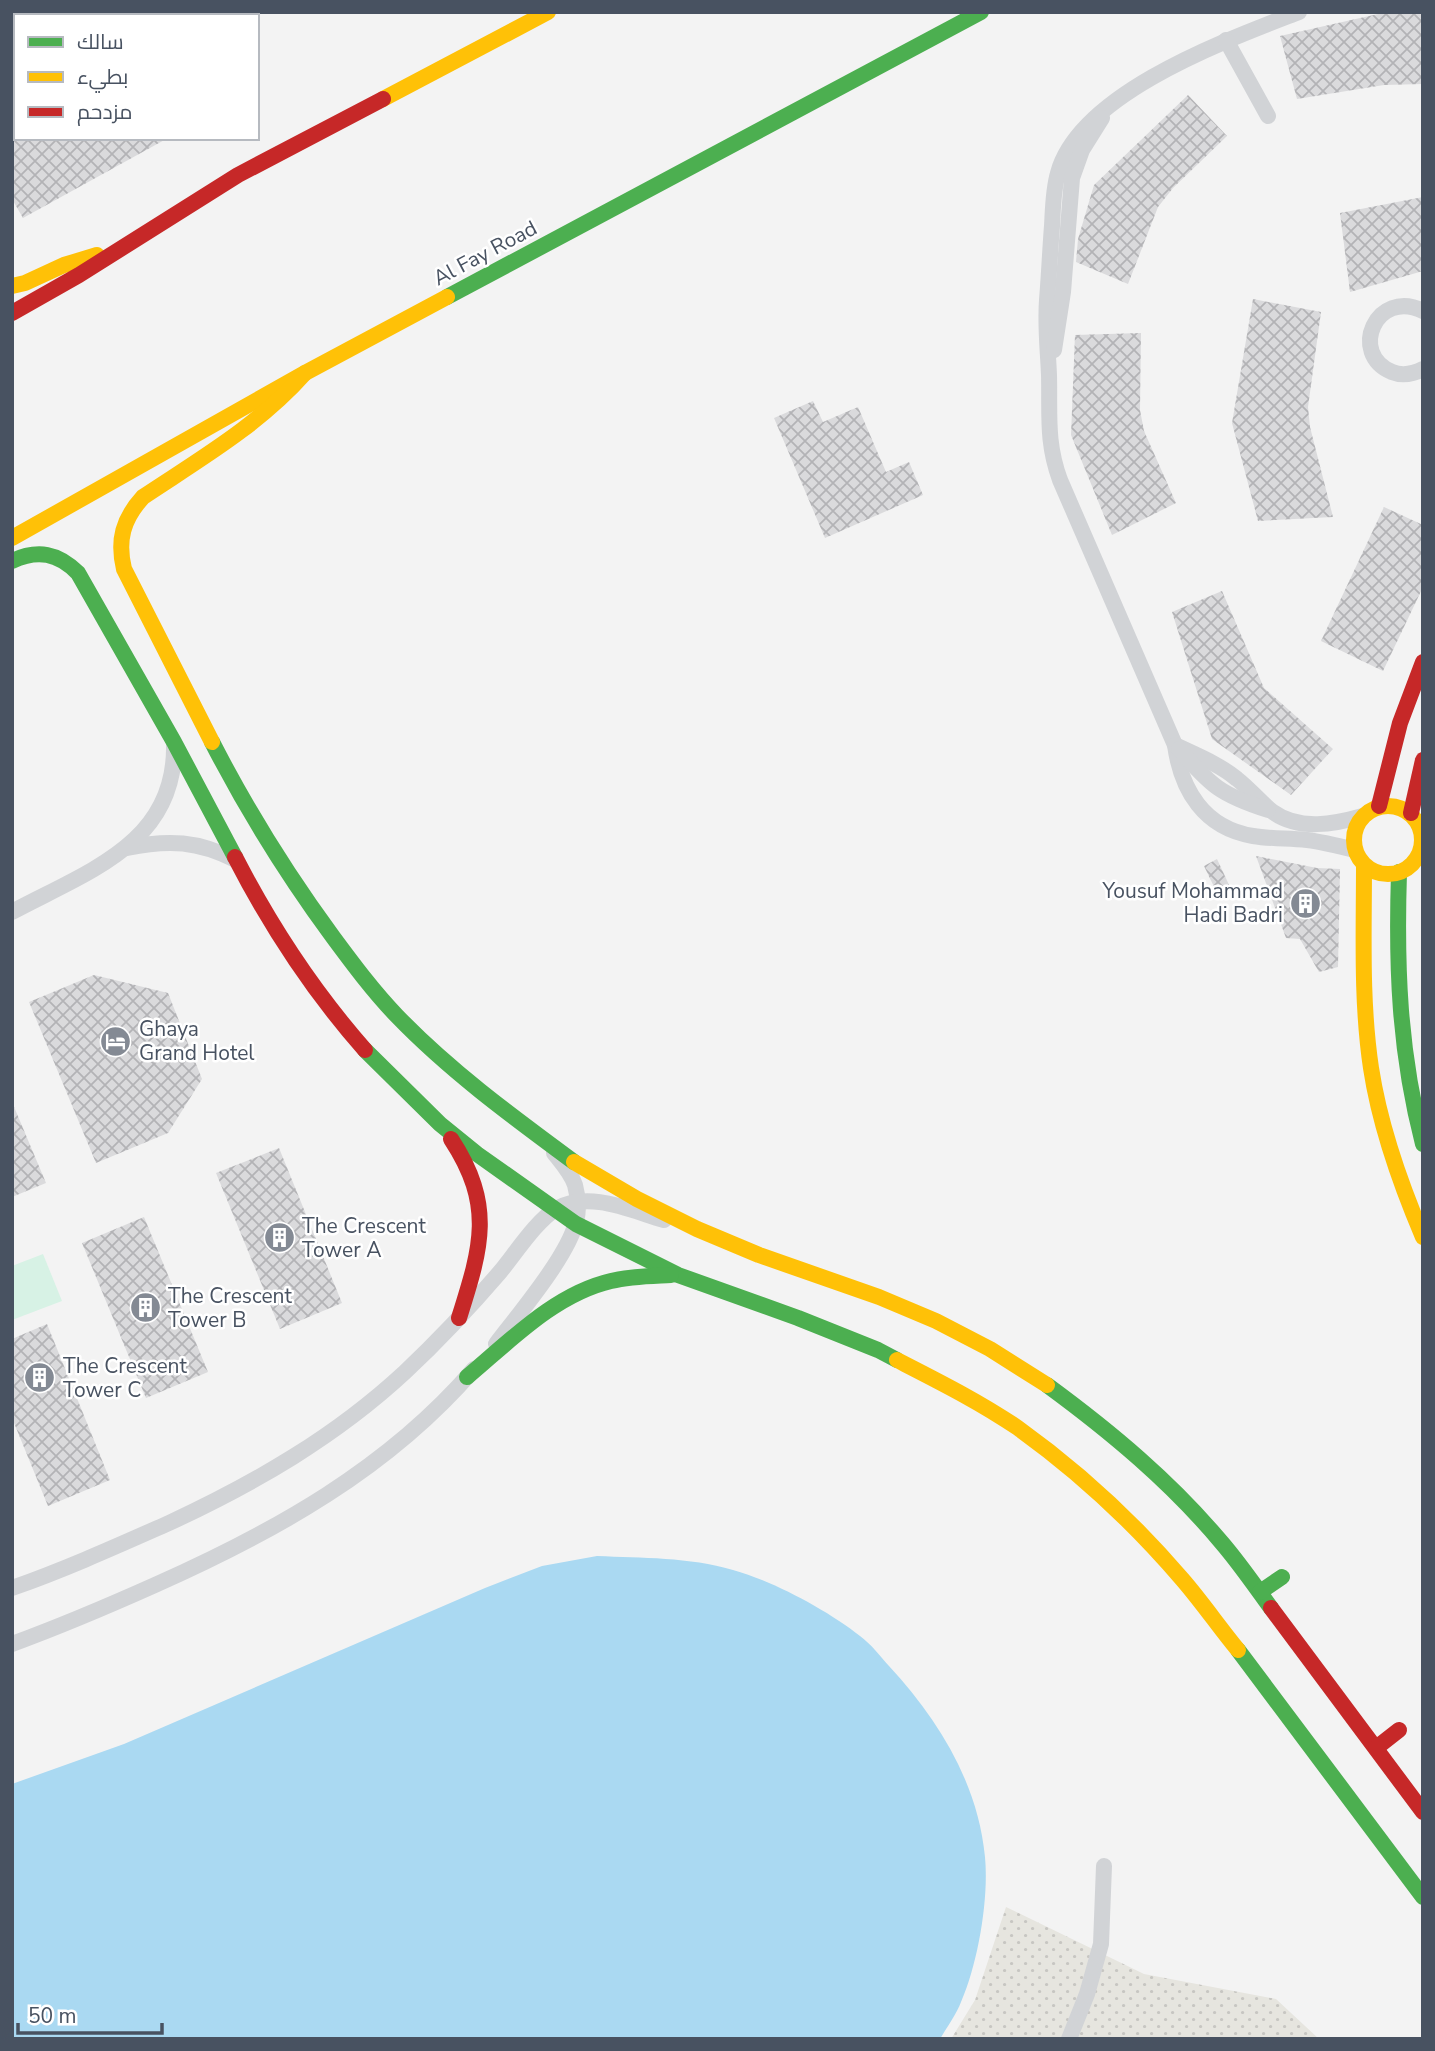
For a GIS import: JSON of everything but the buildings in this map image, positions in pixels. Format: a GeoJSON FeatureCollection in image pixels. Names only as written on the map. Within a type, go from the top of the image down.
{"type":"FeatureCollection","features":[{"type":"Feature","properties":{"kind":"street"},"geometry":{"type":"LineString","coordinates":[[12,313],[120,250],[238,174],[548,12]]}},
{"type":"Feature","properties":{"kind":"street","name":"Al Fay Road"},"geometry":{"type":"LineString","coordinates":[[12,538],[305,373],[981,12]]}},
{"type":"Feature","properties":{"kind":"street"},"geometry":{"type":"LineString","coordinates":[[1298,12],[1226,40],[1149,80],[1111,104],[1071,143],[1054,189],[1046,312],[1049,430],[1054,464],[1175,745],[1178,765],[1200,808],[1224,826],[1250,836],[1306,840],[1355,850]]}},
{"type":"Feature","properties":{"kind":"street"},"geometry":{"type":"LineString","coordinates":[[1226,40],[1268,116]]}},
{"type":"Feature","properties":{"kind":"street"},"geometry":{"type":"LineString","coordinates":[[12,286],[82,258],[120,250]]}},
{"type":"Feature","properties":{"kind":"street"},"geometry":{"type":"LineString","coordinates":[[1423,311],[1404,305],[1393,307],[1376,320],[1370,341],[1377,361],[1394,373],[1405,374],[1423,369]]}},
{"type":"Feature","properties":{"kind":"street"},"geometry":{"type":"LineString","coordinates":[[305,373],[265,414],[143,497],[126,517],[121,530],[120,557],[242,797],[281,861],[360,974],[428,1046],[546,1141],[584,1168],[637,1199],[697,1229],[759,1255],[880,1297],[936,1321],[990,1349],[1091,1417],[1156,1473],[1223,1544],[1423,1812]]}},
{"type":"Feature","properties":{"kind":"street"},"geometry":{"type":"LineString","coordinates":[[12,561],[34,552],[47,553],[59,556],[78,573],[174,742],[257,900],[306,978],[364,1049],[439,1124],[576,1224],[678,1275],[878,1350],[949,1387],[1016,1427],[1077,1474],[1149,1542],[1184,1581],[1423,1897]]}},
{"type":"Feature","properties":{"kind":"street"},"geometry":{"type":"LineString","coordinates":[[1378,806],[1400,723],[1423,662]]}},
{"type":"Feature","properties":{"kind":"street"},"geometry":{"type":"LineString","coordinates":[[12,912],[107,862],[125,849],[150,824],[160,810],[172,777],[174,742]]}},
{"type":"Feature","properties":{"kind":"street"},"geometry":{"type":"LineString","coordinates":[[1175,745],[1209,782],[1233,798],[1295,822],[1333,823],[1363,816],[1378,806],[1395,806],[1411,813],[1421,828],[1422,846],[1414,863],[1399,872],[1381,874],[1364,865]]}},
{"type":"Feature","properties":{"kind":"street"},"geometry":{"type":"LineString","coordinates":[[1175,745],[1221,767],[1273,812]]}},
{"type":"Feature","properties":{"kind":"street"},"geometry":{"type":"LineString","coordinates":[[1411,813],[1423,760]]}},
{"type":"Feature","properties":{"kind":"street"},"geometry":{"type":"LineString","coordinates":[[1224,826],[1233,798]]}},
{"type":"Feature","properties":{"kind":"street"},"geometry":{"type":"LineString","coordinates":[[1363,816],[1354,832],[1355,850],[1364,865],[1364,984],[1371,1071],[1391,1154],[1423,1237]]}},
{"type":"Feature","properties":{"kind":"street"},"geometry":{"type":"LineString","coordinates":[[125,849],[163,842],[182,843],[210,849],[236,860]]}},
{"type":"Feature","properties":{"kind":"street"},"geometry":{"type":"LineString","coordinates":[[1399,872],[1397,958],[1402,1051],[1410,1096],[1423,1144]]}},
{"type":"Feature","properties":{"kind":"street"},"geometry":{"type":"LineString","coordinates":[[439,1124],[466,1164],[474,1187],[481,1231],[479,1252],[459,1318]]}},
{"type":"Feature","properties":{"kind":"street"},"geometry":{"type":"LineString","coordinates":[[12,1644],[182,1573],[295,1516],[369,1467],[420,1424],[467,1377],[516,1318],[572,1235],[578,1202],[575,1185],[546,1141]]}},
{"type":"Feature","properties":{"kind":"street"},"geometry":{"type":"LineString","coordinates":[[12,1588],[107,1551],[195,1511],[285,1462],[334,1431],[412,1365],[459,1318],[542,1220],[555,1210],[578,1202],[601,1203],[697,1229]]}},
{"type":"Feature","properties":{"kind":"street"},"geometry":{"type":"LineString","coordinates":[[467,1377],[549,1309],[586,1288],[629,1276],[678,1275]]}},
{"type":"Feature","properties":{"kind":"street"},"geometry":{"type":"LineString","coordinates":[[1260,1592],[1282,1577]]}},
{"type":"Feature","properties":{"kind":"street"},"geometry":{"type":"LineString","coordinates":[[1376,1748],[1399,1730]]}},
{"type":"Feature","properties":{"kind":"street"},"geometry":{"type":"LineString","coordinates":[[1069,2039],[1087,1994],[1101,1944],[1104,1866]]}},
{"type":"Feature","properties":{"kind":"sand"},"geometry":{"type":"Polygon","coordinates":[[[1006,1907],[1144,1974],[1276,1999],[1319,2039],[951,2039],[975,2000],[1006,1907]]]}},
{"type":"Feature","properties":{"kind":"green space"},"geometry":{"type":"Polygon","coordinates":[[[43,1254],[62,1301],[12,1320],[12,1266],[43,1254]]]}},
{"type":"Feature","properties":{"kind":"water"},"geometry":{"type":"Polygon","coordinates":[[[597,1556],[700,1563],[749,1575],[782,1589],[832,1616],[864,1639],[924,1708],[953,1754],[974,1803],[981,1830],[986,1874],[984,1911],[972,1969],[961,2002],[940,2039],[12,2039],[12,1784],[124,1744],[485,1588],[542,1566],[597,1556]]]}},
{"type":"Feature","properties":{"kind":"traffic: fast"},"geometry":{"type":"LineString","coordinates":[[447,297],[981,12]]}},
{"type":"Feature","properties":{"kind":"traffic: fast"},"geometry":{"type":"LineString","coordinates":[[12,561],[30,555],[47,555],[63,561],[78,573],[174,742],[235,857]]}},
{"type":"Feature","properties":{"kind":"traffic: fast"},"geometry":{"type":"LineString","coordinates":[[212,742],[239,793],[284,866],[316,914],[380,997],[417,1036],[460,1074],[574,1162]]}},
{"type":"Feature","properties":{"kind":"traffic: fast"},"geometry":{"type":"LineString","coordinates":[[1399,872],[1401,1009],[1409,1076],[1423,1144]]}},
{"type":"Feature","properties":{"kind":"traffic: fast"},"geometry":{"type":"LineString","coordinates":[[365,1050],[440,1124],[477,1154],[576,1224],[678,1275],[798,1318],[897,1360]]}},
{"type":"Feature","properties":{"kind":"traffic: fast"},"geometry":{"type":"LineString","coordinates":[[467,1377],[534,1320],[571,1296],[618,1279],[671,1275]]}},
{"type":"Feature","properties":{"kind":"traffic: fast"},"geometry":{"type":"LineString","coordinates":[[1047,1385],[1117,1440],[1182,1499],[1229,1551],[1271,1608]]}},
{"type":"Feature","properties":{"kind":"traffic: fast"},"geometry":{"type":"LineString","coordinates":[[1260,1592],[1282,1577]]}},
{"type":"Feature","properties":{"kind":"traffic: fast"},"geometry":{"type":"LineString","coordinates":[[1238,1650],[1423,1897]]}},
{"type":"Feature","properties":{"kind":"traffic: slow"},"geometry":{"type":"LineString","coordinates":[[383,99],[548,12]]}},
{"type":"Feature","properties":{"kind":"traffic: slow"},"geometry":{"type":"LineString","coordinates":[[12,286],[97,255]]}},
{"type":"Feature","properties":{"kind":"traffic: slow"},"geometry":{"type":"LineString","coordinates":[[12,538],[305,373],[447,297]]}},
{"type":"Feature","properties":{"kind":"traffic: slow"},"geometry":{"type":"LineString","coordinates":[[212,742],[124,569],[121,549],[123,530],[143,497],[249,425],[305,373]]}},
{"type":"Feature","properties":{"kind":"traffic: slow"},"geometry":{"type":"LineString","coordinates":[[1381,806],[1395,806],[1407,811],[1417,821],[1422,840],[1417,859],[1407,869],[1395,874],[1381,874],[1369,869],[1359,859],[1354,847],[1354,833],[1359,821],[1369,811],[1381,806]]}},
{"type":"Feature","properties":{"kind":"traffic: slow"},"geometry":{"type":"LineString","coordinates":[[1364,865],[1364,992],[1371,1068],[1392,1154],[1423,1237]]}},
{"type":"Feature","properties":{"kind":"traffic: slow"},"geometry":{"type":"LineString","coordinates":[[574,1162],[637,1199],[697,1229],[936,1321],[990,1349],[1047,1385]]}},
{"type":"Feature","properties":{"kind":"traffic: slow"},"geometry":{"type":"LineString","coordinates":[[897,1360],[1004,1418],[1084,1480],[1164,1558],[1238,1650]]}},
{"type":"Feature","properties":{"kind":"traffic: jam"},"geometry":{"type":"LineString","coordinates":[[12,313],[79,275],[238,175],[383,99]]}},
{"type":"Feature","properties":{"kind":"traffic: jam"},"geometry":{"type":"LineString","coordinates":[[1379,806],[1400,723],[1423,662]]}},
{"type":"Feature","properties":{"kind":"traffic: jam"},"geometry":{"type":"LineString","coordinates":[[1411,813],[1423,760]]}},
{"type":"Feature","properties":{"kind":"traffic: jam"},"geometry":{"type":"LineString","coordinates":[[235,857],[294,958],[365,1050]]}},
{"type":"Feature","properties":{"kind":"traffic: jam"},"geometry":{"type":"LineString","coordinates":[[451,1139],[474,1185],[480,1227],[473,1270],[459,1318]]}},
{"type":"Feature","properties":{"kind":"traffic: jam"},"geometry":{"type":"LineString","coordinates":[[1271,1608],[1423,1812]]}},
{"type":"Feature","properties":{"kind":"traffic: jam"},"geometry":{"type":"LineString","coordinates":[[1376,1748],[1399,1730]]}},
{"type":"Feature","properties":{"kind":"place","name":"Yousuf Mohammad Hadi Badri"},"geometry":{"type":"Point","coordinates":[1306,903]}},
{"type":"Feature","properties":{"kind":"place","name":"Ghaya Grand Hotel"},"geometry":{"type":"Point","coordinates":[116,1041]}},
{"type":"Feature","properties":{"kind":"place","name":"The Crescent Tower A"},"geometry":{"type":"Point","coordinates":[279,1238]}},
{"type":"Feature","properties":{"kind":"place","name":"The Crescent Tower B"},"geometry":{"type":"Point","coordinates":[145,1308]}},
{"type":"Feature","properties":{"kind":"place","name":"The Crescent Tower C"},"geometry":{"type":"Point","coordinates":[40,1378]}}]}
